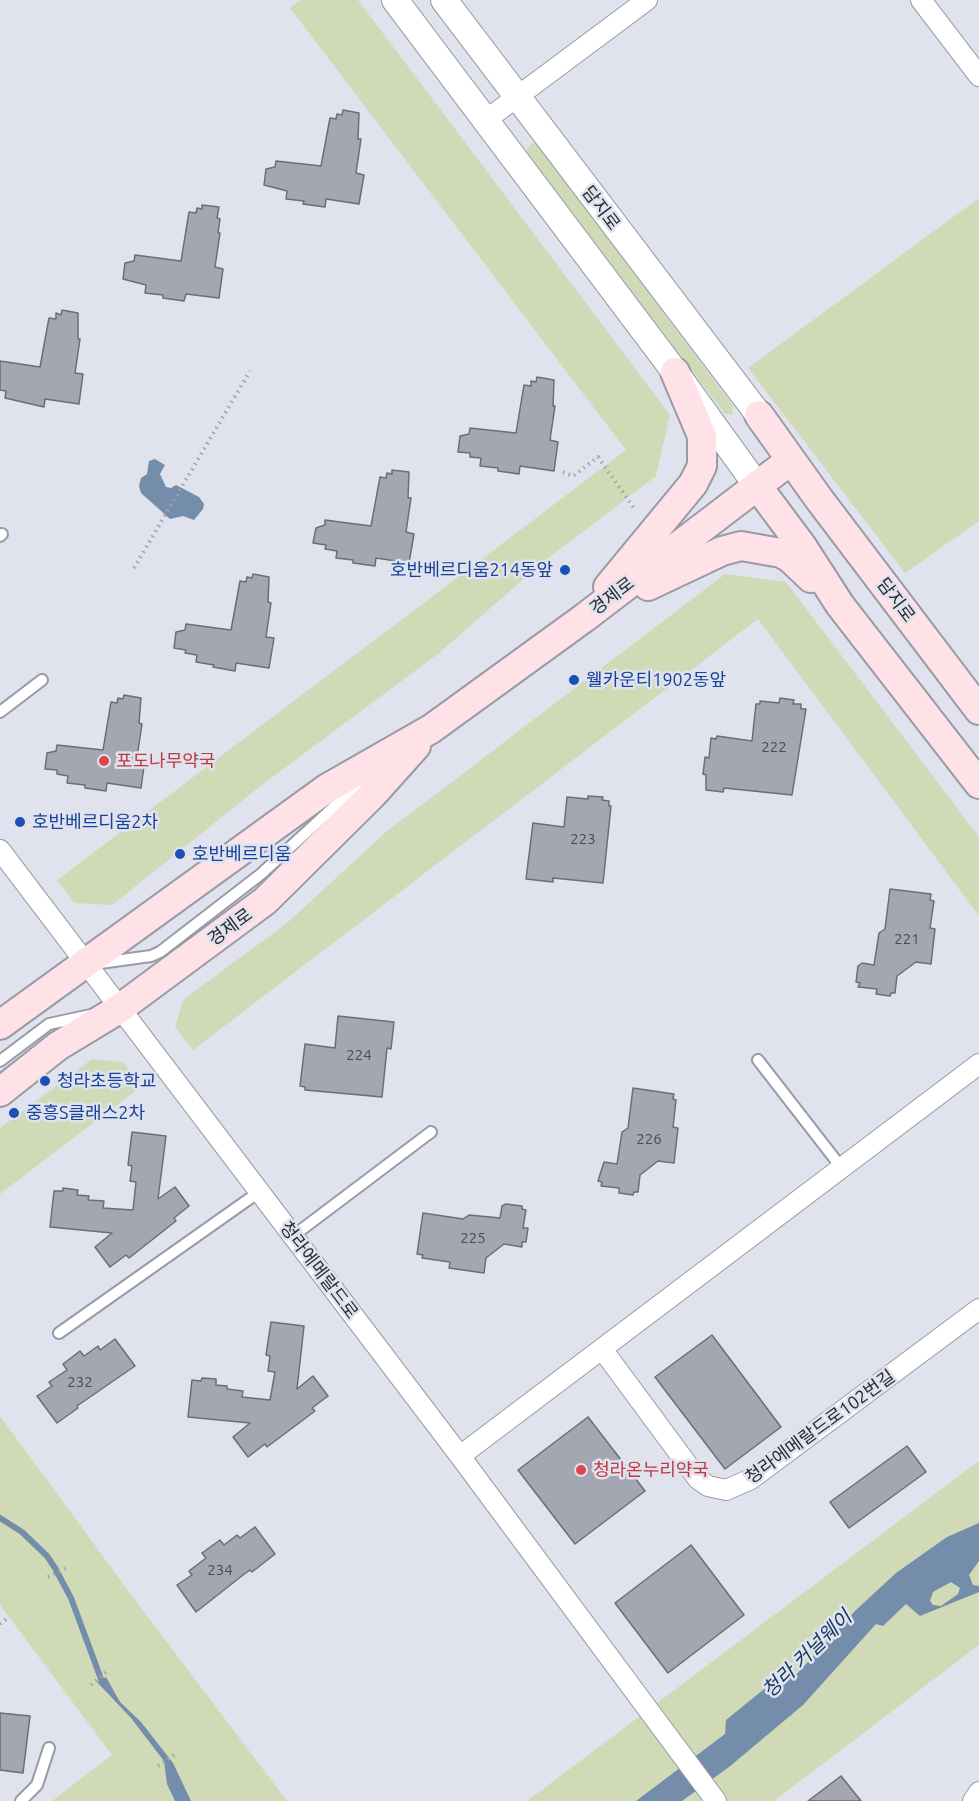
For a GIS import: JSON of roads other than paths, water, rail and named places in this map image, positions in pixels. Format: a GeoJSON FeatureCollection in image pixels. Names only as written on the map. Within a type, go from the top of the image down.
{"type":"FeatureCollection","features":[{"type":"Feature","properties":{"kind":"main road"},"geometry":{"type":"LineString","coordinates":[[584,618],[693,484],[702,466],[702,436],[675,372]]}},
{"type":"Feature","properties":{"kind":"main road","name":"담지로"},"geometry":{"type":"LineString","coordinates":[[759,415],[976,701]]}},
{"type":"Feature","properties":{"kind":"main road","name":"경제로"},"geometry":{"type":"LineString","coordinates":[[0,1025],[326,789],[431,729],[584,618],[791,460]]}},
{"type":"Feature","properties":{"kind":"main road"},"geometry":{"type":"LineString","coordinates":[[758,487],[802,546],[840,605],[979,784]]}},
{"type":"Feature","properties":{"kind":"main road"},"geometry":{"type":"LineString","coordinates":[[584,618],[684,568],[741,546],[771,549],[790,558],[840,605]]}},
{"type":"Feature","properties":{"kind":"main road","name":"경제로"},"geometry":{"type":"LineString","coordinates":[[0,1092],[58,1046],[119,1009],[265,901],[374,794],[431,729]]}},
{"type":"Feature","properties":{"kind":"street"},"geometry":{"type":"LineString","coordinates":[[395,0],[675,372],[758,487]]}},
{"type":"Feature","properties":{"kind":"street","name":"담지로"},"geometry":{"type":"LineString","coordinates":[[444,0],[759,415]]}},
{"type":"Feature","properties":{"kind":"street"},"geometry":{"type":"LineString","coordinates":[[921,0],[979,76]]}},
{"type":"Feature","properties":{"kind":"street"},"geometry":{"type":"LineString","coordinates":[[486,120],[635,4]]}},
{"type":"Feature","properties":{"kind":"street","name":"청라에메랄드로"},"geometry":{"type":"LineString","coordinates":[[0,850],[460,1456],[716,1801]]}},
{"type":"Feature","properties":{"kind":"street"},"geometry":{"type":"LineString","coordinates":[[460,1456],[841,1167],[978,1067]]}},
{"type":"Feature","properties":{"kind":"street","name":"청라에메랄드로102번길"},"geometry":{"type":"LineString","coordinates":[[602,1349],[698,1479],[708,1486],[726,1490],[751,1479],[979,1309]]}},
{"type":"Feature","properties":{"kind":"street"},"geometry":{"type":"LineString","coordinates":[[973,1801],[979,1792]]}},
{"type":"Feature","properties":{"kind":"lane"},"geometry":{"type":"LineString","coordinates":[[0,712],[42,680]]}},
{"type":"Feature","properties":{"kind":"lane"},"geometry":{"type":"LineString","coordinates":[[0,1061],[49,1024],[119,1009]]}},
{"type":"Feature","properties":{"kind":"lane"},"geometry":{"type":"LineString","coordinates":[[758,1060],[841,1167]]}},
{"type":"Feature","properties":{"kind":"lane"},"geometry":{"type":"LineString","coordinates":[[293,1236],[431,1132]]}},
{"type":"Feature","properties":{"kind":"lane"},"geometry":{"type":"LineString","coordinates":[[59,1333],[259,1192]]}},
{"type":"Feature","properties":{"kind":"lane"},"geometry":{"type":"LineString","coordinates":[[21,1801],[37,1785],[49,1748]]}},
{"type":"Feature","properties":{"kind":"water"},"geometry":{"type":"Polygon","coordinates":[[[155,459],[165,465],[160,474],[166,487],[171,488],[176,485],[199,497],[204,504],[203,509],[194,520],[183,516],[170,519],[141,493],[139,486],[141,478],[147,474],[149,461],[155,459]]]}},
{"type":"Feature","properties":{"kind":"water"},"geometry":{"type":"Polygon","coordinates":[[[979,1523],[979,1561],[969,1575],[973,1585],[979,1586],[979,1592],[920,1616],[906,1604],[883,1626],[876,1624],[803,1705],[729,1767],[682,1801],[636,1801],[725,1734],[726,1720],[774,1681],[794,1677],[856,1610],[896,1573],[947,1537],[979,1523]],[[951,1582],[933,1592],[930,1601],[933,1605],[941,1606],[958,1594],[960,1588],[951,1582]]]}},
{"type":"Feature","properties":{"kind":"water"},"geometry":{"type":"Polygon","coordinates":[[[106,1677],[120,1702],[141,1722],[173,1763],[191,1801],[175,1801],[167,1784],[164,1761],[131,1718],[97,1682],[106,1677]]]}},
{"type":"Feature","properties":{"kind":"waterway"},"geometry":{"type":"LineString","coordinates":[[0,1518],[22,1532],[47,1556],[55,1568],[71,1598],[101,1679]]}},
{"type":"Feature","properties":{"kind":"place","name":"호반베르디움214동앞"},"geometry":{"type":"Point","coordinates":[565,570]}},
{"type":"Feature","properties":{"kind":"place","name":"웰카운티1902동앞"},"geometry":{"type":"Point","coordinates":[574,680]}},
{"type":"Feature","properties":{"kind":"place","name":"포도나무약국"},"geometry":{"type":"Point","coordinates":[104,761]}},
{"type":"Feature","properties":{"kind":"place","name":"호반베르디움2차"},"geometry":{"type":"Point","coordinates":[20,822]}},
{"type":"Feature","properties":{"kind":"place","name":"호반베르디움"},"geometry":{"type":"Point","coordinates":[180,854]}},
{"type":"Feature","properties":{"kind":"place","name":"청라초등학교"},"geometry":{"type":"Point","coordinates":[45,1081]}},
{"type":"Feature","properties":{"kind":"place","name":"중흥S클래스2차"},"geometry":{"type":"Point","coordinates":[14,1113]}},
{"type":"Feature","properties":{"kind":"place","name":"청라온누리약국"},"geometry":{"type":"Point","coordinates":[581,1470]}},
{"type":"Feature","properties":{"kind":"water label","name":"청라 커널웨이"},"geometry":{"type":"Point","coordinates":[807,1654]}}]}
